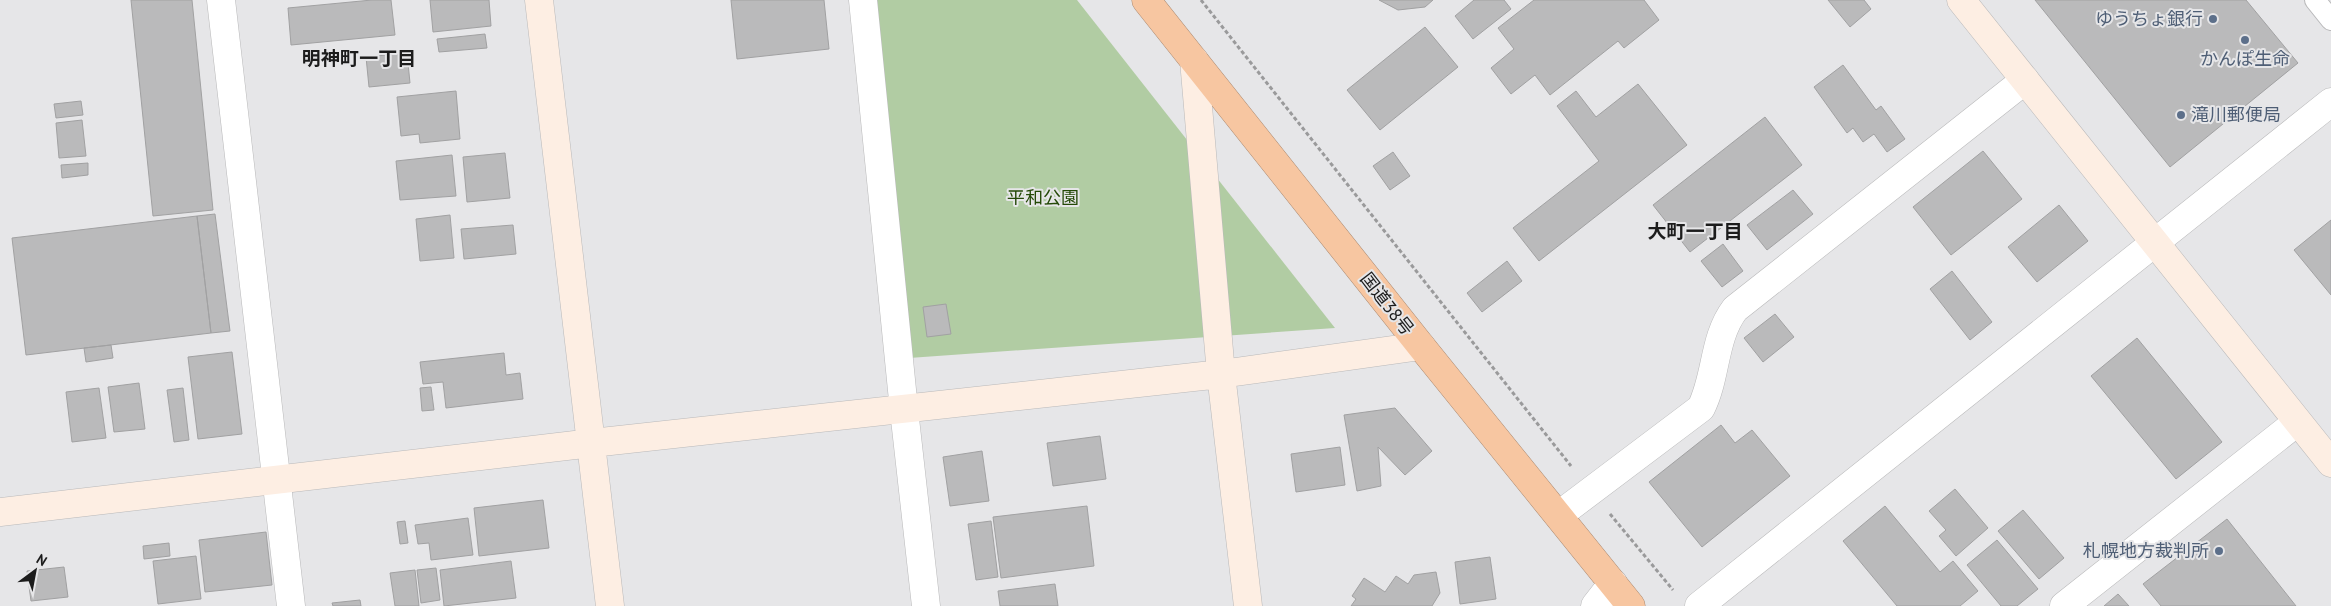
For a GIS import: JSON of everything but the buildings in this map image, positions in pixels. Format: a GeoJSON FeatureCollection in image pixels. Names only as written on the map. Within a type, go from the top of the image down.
{"type":"FeatureCollection","features":[{"type":"Feature","properties":{"kind":"highway","name":"国道38号"},"geometry":{"type":"LineString","coordinates":[[1146,0],[1631,606]]}},
{"type":"Feature","properties":{"kind":"street"},"geometry":{"type":"LineString","coordinates":[[221,0],[291,606]]}},
{"type":"Feature","properties":{"kind":"street"},"geometry":{"type":"LineString","coordinates":[[539,0],[610,606]]}},
{"type":"Feature","properties":{"kind":"street"},"geometry":{"type":"LineString","coordinates":[[863,0],[904,410],[926,606]]}},
{"type":"Feature","properties":{"kind":"street"},"geometry":{"type":"LineString","coordinates":[[1961,0],[2331,463]]}},
{"type":"Feature","properties":{"kind":"street"},"geometry":{"type":"LineString","coordinates":[[1194,60],[1221,374],[1248,606]]}},
{"type":"Feature","properties":{"kind":"street"},"geometry":{"type":"LineString","coordinates":[[1559,515],[1701,408],[1708,396],[1724,323],[1735,309],[2025,80]]}},
{"type":"Feature","properties":{"kind":"street"},"geometry":{"type":"LineString","coordinates":[[1699,606],[2331,102]]}},
{"type":"Feature","properties":{"kind":"street"},"geometry":{"type":"LineString","coordinates":[[0,512],[592,443],[1221,374],[1421,346]]}},
{"type":"Feature","properties":{"kind":"street"},"geometry":{"type":"LineString","coordinates":[[2064,606],[2297,422]]}},
{"type":"Feature","properties":{"kind":"street"},"geometry":{"type":"LineString","coordinates":[[1595,606],[1613,582]]}},
{"type":"Feature","properties":{"kind":"lane"},"geometry":{"type":"LineString","coordinates":[[2315,0],[2331,20]]}},
{"type":"Feature","properties":{"kind":"path"},"geometry":{"type":"LineString","coordinates":[[1201,0],[1591,491],[1673,591]]}},
{"type":"Feature","properties":{"kind":"green space","name":"平和公園"},"geometry":{"type":"Polygon","coordinates":[[[872,0],[1077,0],[1335,328],[909,358],[872,0]]]}},
{"type":"Feature","properties":{"kind":"place","name":"ゆうちょ銀行"},"geometry":{"type":"Point","coordinates":[2213,19]}},
{"type":"Feature","properties":{"kind":"place","name":"かんぽ生命"},"geometry":{"type":"Point","coordinates":[2245,40]}},
{"type":"Feature","properties":{"kind":"place","name":"滝川郵便局"},"geometry":{"type":"Point","coordinates":[2181,115]}},
{"type":"Feature","properties":{"kind":"place","name":"札幌地方裁判所"},"geometry":{"type":"Point","coordinates":[2219,551]}},
{"type":"Feature","properties":{"kind":"district","name":"明神町一丁目"},"geometry":{"type":"Point","coordinates":[359,58]}},
{"type":"Feature","properties":{"kind":"district","name":"大町一丁目"},"geometry":{"type":"Point","coordinates":[1695,231]}}]}
